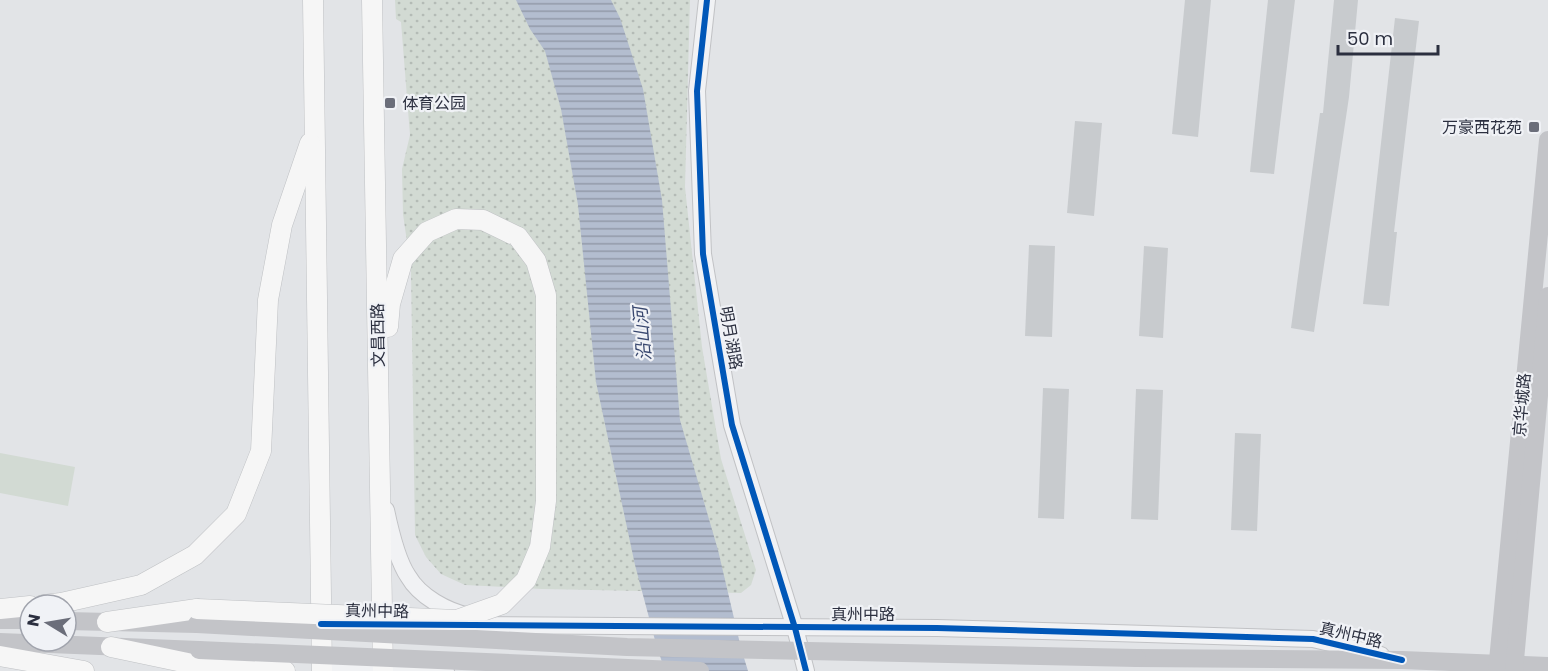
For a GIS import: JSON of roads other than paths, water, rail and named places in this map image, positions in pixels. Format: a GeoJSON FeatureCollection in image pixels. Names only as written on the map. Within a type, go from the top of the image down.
{"type":"FeatureCollection","features":[{"type":"Feature","properties":{"kind":"main road"},"geometry":{"type":"LineString","coordinates":[[313,0],[322,668]]}},
{"type":"Feature","properties":{"kind":"main road","name":"文昌西路"},"geometry":{"type":"LineString","coordinates":[[372,0],[383,670]]}},
{"type":"Feature","properties":{"kind":"main road"},"geometry":{"type":"LineString","coordinates":[[78,599],[141,585],[195,555],[236,514],[261,451],[268,300],[282,225],[314,129]]}},
{"type":"Feature","properties":{"kind":"main road","name":"京华城路"},"geometry":{"type":"LineString","coordinates":[[1506,668],[1548,140]]}},
{"type":"Feature","properties":{"kind":"main road"},"geometry":{"type":"LineString","coordinates":[[78,621],[197,617],[457,620],[502,604],[526,579],[540,547],[546,501],[546,295],[536,261],[518,237],[483,220],[456,219],[427,232],[404,259],[390,304],[380,429]]}},
{"type":"Feature","properties":{"kind":"main road","name":"京华城路"},"geometry":{"type":"LineString","coordinates":[[1506,668],[1548,296]]}},
{"type":"Feature","properties":{"kind":"main road"},"geometry":{"type":"LineString","coordinates":[[0,609],[18,607]]}},
{"type":"Feature","properties":{"kind":"main road","name":"真州中路"},"geometry":{"type":"LineString","coordinates":[[197,617],[627,647],[1137,658],[1402,660],[1506,668],[1548,666]]}},
{"type":"Feature","properties":{"kind":"main road"},"geometry":{"type":"LineString","coordinates":[[0,620],[18,620]]}},
{"type":"Feature","properties":{"kind":"main road"},"geometry":{"type":"LineString","coordinates":[[0,642],[111,647],[198,657],[285,671]]}},
{"type":"Feature","properties":{"kind":"main road"},"geometry":{"type":"LineString","coordinates":[[0,656],[84,671]]}},
{"type":"Feature","properties":{"kind":"main road"},"geometry":{"type":"LineString","coordinates":[[198,657],[700,671]]}},
{"type":"Feature","properties":{"kind":"street","name":"明月湖路"},"geometry":{"type":"LineString","coordinates":[[707,0],[698,91],[702,254],[732,425],[795,628],[806,671]]}},
{"type":"Feature","properties":{"kind":"street"},"geometry":{"type":"LineString","coordinates":[[380,484],[391,534],[408,577],[427,596],[453,612],[505,625]]}},
{"type":"Feature","properties":{"kind":"street","name":"真州中路"},"geometry":{"type":"LineString","coordinates":[[321,624],[938,628],[1313,639],[1402,660]]}},
{"type":"Feature","properties":{"kind":"street"},"geometry":{"type":"LineString","coordinates":[[322,668],[446,671]]}},
{"type":"Feature","properties":{"kind":"water","name":"沿山河"},"geometry":{"type":"Polygon","coordinates":[[[516,0],[611,0],[620,18],[643,89],[662,200],[680,420],[718,550],[748,671],[665,671],[635,565],[596,382],[578,205],[561,109],[545,51],[530,29],[516,0]]]}},
{"type":"Feature","properties":{"kind":"place","name":"体育公园"},"geometry":{"type":"Point","coordinates":[390,103]}},
{"type":"Feature","properties":{"kind":"place","name":"万豪西花苑"},"geometry":{"type":"Point","coordinates":[1534,127]}}]}
